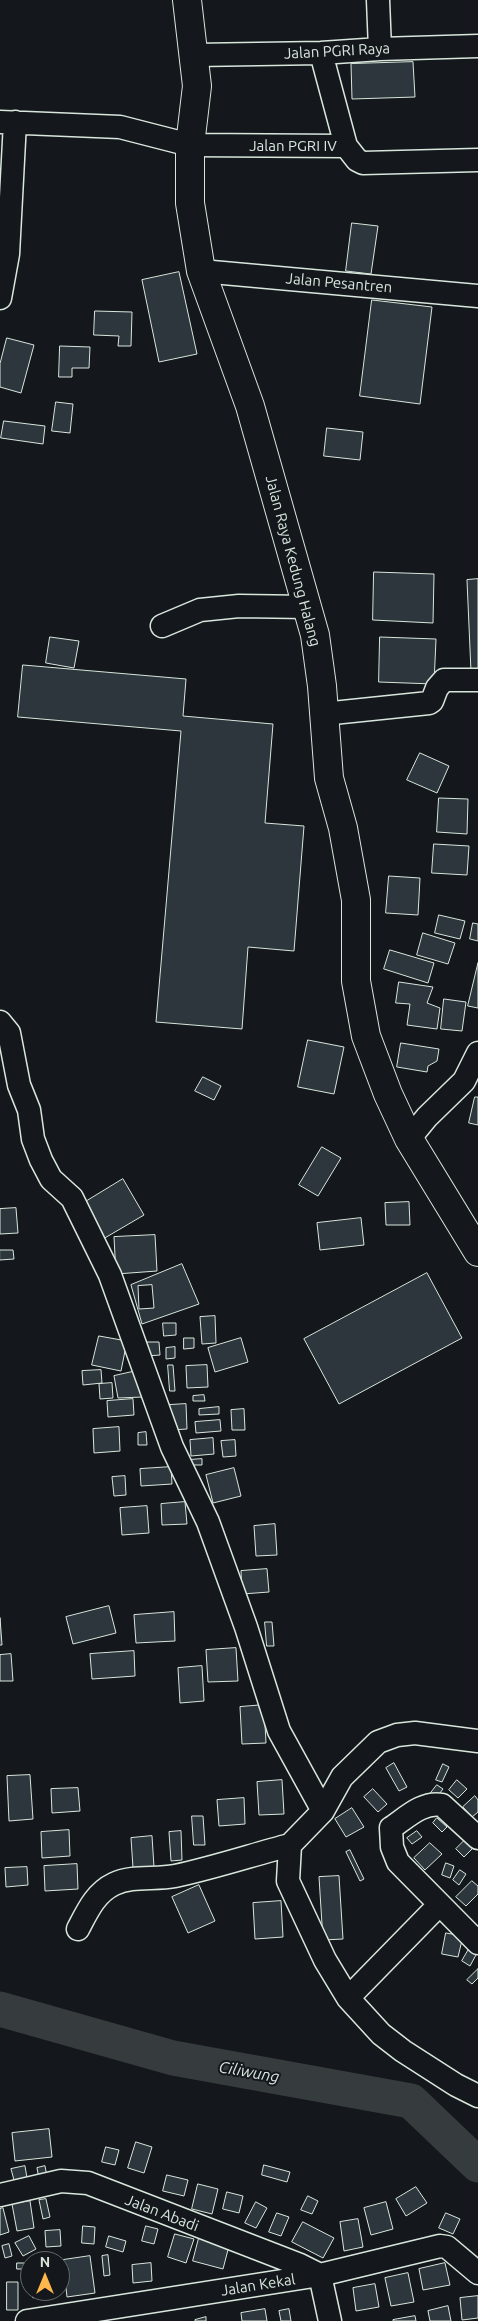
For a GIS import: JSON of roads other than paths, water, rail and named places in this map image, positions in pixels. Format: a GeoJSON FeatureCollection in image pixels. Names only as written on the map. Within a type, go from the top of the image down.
{"type":"FeatureCollection","features":[{"type":"Feature","properties":{"kind":"main road","name":"Jalan Raya Kedung Halang"},"geometry":{"type":"LineString","coordinates":[[187,0],[195,55],[197,86],[190,145],[190,203],[201,271],[250,406],[308,607],[319,661],[329,778],[342,828],[356,900],[356,981],[366,1036],[388,1094],[409,1139],[478,1252]]}},
{"type":"Feature","properties":{"kind":"street"},"geometry":{"type":"LineString","coordinates":[[378,0],[380,49]]}},
{"type":"Feature","properties":{"kind":"street","name":"Jalan PGRI Raya"},"geometry":{"type":"LineString","coordinates":[[195,55],[321,53],[478,46]]}},
{"type":"Feature","properties":{"kind":"street"},"geometry":{"type":"LineString","coordinates":[[321,53],[346,146]]}},
{"type":"Feature","properties":{"kind":"street"},"geometry":{"type":"LineString","coordinates":[[0,298],[8,254],[8,122]]}},
{"type":"Feature","properties":{"kind":"street","name":"Jalan PGRI IV"},"geometry":{"type":"LineString","coordinates":[[8,122],[120,127],[190,145],[346,146],[357,160],[363,163],[478,160]]}},
{"type":"Feature","properties":{"kind":"street","name":"Jalan Pesantren"},"geometry":{"type":"LineString","coordinates":[[201,271],[478,296]]}},
{"type":"Feature","properties":{"kind":"street"},"geometry":{"type":"LineString","coordinates":[[162,626],[200,610],[239,606],[308,607]]}},
{"type":"Feature","properties":{"kind":"street"},"geometry":{"type":"LineString","coordinates":[[323,714],[428,703],[432,701],[437,688],[443,681],[478,680]]}},
{"type":"Feature","properties":{"kind":"street"},"geometry":{"type":"LineString","coordinates":[[0,1022],[9,1033],[19,1085],[29,1110],[34,1138],[41,1160],[51,1179],[72,1198],[110,1275],[172,1447],[208,1522],[246,1627],[279,1731],[323,1811]]}},
{"type":"Feature","properties":{"kind":"street"},"geometry":{"type":"LineString","coordinates":[[409,1139],[427,1117],[464,1081],[478,1053]]}},
{"type":"Feature","properties":{"kind":"street"},"geometry":{"type":"LineString","coordinates":[[78,1928],[91,1904],[113,1884],[126,1880],[174,1876],[290,1845],[323,1811],[342,1777],[378,1742],[397,1735],[415,1733],[478,1740]]}},
{"type":"Feature","properties":{"kind":"street"},"geometry":{"type":"LineString","coordinates":[[478,1838],[442,1805],[435,1804],[426,1805],[391,1828],[392,1847],[398,1862],[478,1943]]}},
{"type":"Feature","properties":{"kind":"street"},"geometry":{"type":"LineString","coordinates":[[290,1845],[288,1881],[325,1960],[348,1998],[381,2034],[402,2051],[478,2096]]}},
{"type":"Feature","properties":{"kind":"street"},"geometry":{"type":"LineString","coordinates":[[348,1998],[439,1904]]}},
{"type":"Feature","properties":{"kind":"street","name":"Jalan Abadi"},"geometry":{"type":"LineString","coordinates":[[0,2195],[61,2181],[88,2183],[320,2275]]}},
{"type":"Feature","properties":{"kind":"street","name":"Jalan Kekal"},"geometry":{"type":"LineString","coordinates":[[27,2321],[320,2275],[440,2246],[447,2247],[478,2273]]}},
{"type":"Feature","properties":{"kind":"street"},"geometry":{"type":"LineString","coordinates":[[320,2275],[330,2321]]}},
{"type":"Feature","properties":{"kind":"waterway","name":"Ciliwung"},"geometry":{"type":"LineString","coordinates":[[0,2009],[173,2058],[411,2101],[478,2165]]}}]}
